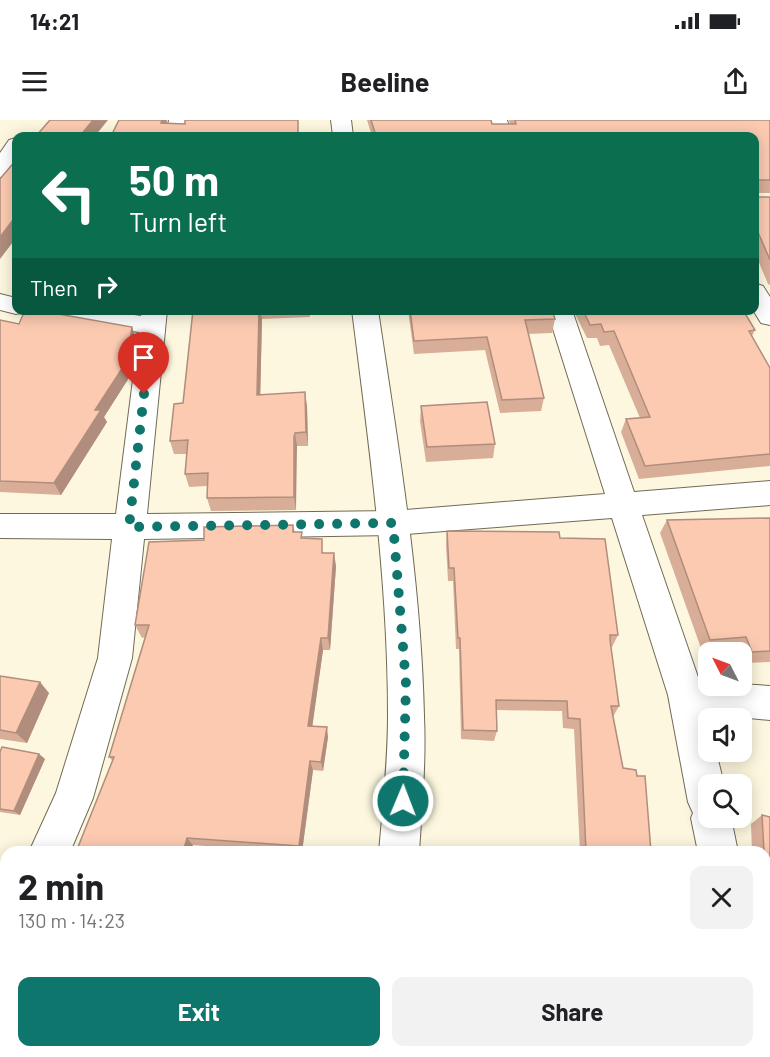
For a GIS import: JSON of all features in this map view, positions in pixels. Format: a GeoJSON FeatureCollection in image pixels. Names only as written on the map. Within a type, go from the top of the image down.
{"type":"FeatureCollection","features":[{"type":"Feature","properties":{"kind":"street"},"geometry":{"type":"LineString","coordinates":[[0,171],[12,151]]}},
{"type":"Feature","properties":{"kind":"street"},"geometry":{"type":"LineString","coordinates":[[52,846],[74,798],[115,658],[153,318],[111,315]]}},
{"type":"Feature","properties":{"kind":"street"},"geometry":{"type":"LineString","coordinates":[[366,315],[393,523],[406,684],[403,824],[400,846]]}},
{"type":"Feature","properties":{"kind":"street"},"geometry":{"type":"LineString","coordinates":[[561,315],[686,695],[702,774]]}},
{"type":"Feature","properties":{"kind":"street"},"geometry":{"type":"LineString","coordinates":[[0,526],[129,527],[393,523],[770,494]]}},
{"type":"Feature","properties":{"kind":"street"},"geometry":{"type":"LineString","coordinates":[[686,695],[770,703]]}},
{"type":"Feature","properties":{"kind":"street"},"geometry":{"type":"LineString","coordinates":[[713,828],[717,846]]}},
{"type":"Feature","properties":{"kind":"building"},"geometry":{"type":"Polygon","coordinates":[[[50,120],[93,120],[83,132],[40,132],[50,120]]]}},
{"type":"Feature","properties":{"kind":"building"},"geometry":{"type":"Polygon","coordinates":[[[119,120],[162,120],[161,123],[185,124],[185,120],[298,120],[298,132],[113,132],[119,120]]]}},
{"type":"Feature","properties":{"kind":"building"},"geometry":{"type":"Polygon","coordinates":[[[371,120],[491,120],[492,124],[516,124],[515,120],[770,120],[770,180],[759,180],[759,132],[375,132],[371,120]]]}},
{"type":"Feature","properties":{"kind":"building"},"geometry":{"type":"Polygon","coordinates":[[[12,165],[12,221],[0,237],[0,179],[12,165]]]}},
{"type":"Feature","properties":{"kind":"building"},"geometry":{"type":"Polygon","coordinates":[[[759,197],[770,197],[770,260],[759,235],[759,197]]]}},
{"type":"Feature","properties":{"kind":"building"},"geometry":{"type":"Polygon","coordinates":[[[23,315],[64,315],[132,327],[127,361],[95,410],[101,410],[54,483],[0,481],[0,320],[19,324],[23,315]]]}},
{"type":"Feature","properties":{"kind":"building"},"geometry":{"type":"Polygon","coordinates":[[[192,315],[259,315],[257,395],[305,392],[306,432],[295,433],[294,437],[294,497],[207,498],[208,473],[185,474],[188,440],[170,441],[174,404],[183,403],[192,315]]]}},
{"type":"Feature","properties":{"kind":"building"},"geometry":{"type":"Polygon","coordinates":[[[411,315],[554,315],[555,319],[525,320],[544,398],[502,400],[487,337],[414,341],[411,315]]]}},
{"type":"Feature","properties":{"kind":"building"},"geometry":{"type":"Polygon","coordinates":[[[585,315],[746,315],[755,330],[749,331],[770,368],[770,454],[645,466],[626,419],[650,417],[614,331],[604,332],[601,324],[590,325],[585,315]]]}},
{"type":"Feature","properties":{"kind":"building"},"geometry":{"type":"Polygon","coordinates":[[[487,402],[495,444],[427,447],[421,406],[487,402]]]}},
{"type":"Feature","properties":{"kind":"building"},"geometry":{"type":"Polygon","coordinates":[[[770,518],[770,651],[752,652],[752,642],[748,642],[746,637],[710,640],[667,520],[770,518]]]}},
{"type":"Feature","properties":{"kind":"building"},"geometry":{"type":"Polygon","coordinates":[[[293,525],[293,532],[302,532],[301,538],[322,539],[322,553],[334,553],[328,638],[321,638],[308,726],[327,727],[321,762],[310,761],[299,846],[187,838],[185,846],[78,846],[114,757],[109,757],[149,625],[135,625],[149,542],[204,540],[204,527],[293,525]]]}},
{"type":"Feature","properties":{"kind":"building"},"geometry":{"type":"Polygon","coordinates":[[[447,531],[559,532],[560,538],[605,539],[618,635],[610,635],[610,640],[619,706],[611,706],[623,768],[636,770],[637,776],[645,776],[651,846],[586,846],[580,719],[568,718],[567,701],[496,700],[497,731],[463,730],[460,638],[458,638],[454,568],[449,568],[447,531]]]}},
{"type":"Feature","properties":{"kind":"building"},"geometry":{"type":"Polygon","coordinates":[[[0,676],[40,682],[16,733],[0,730],[0,676]]]}},
{"type":"Feature","properties":{"kind":"building"},"geometry":{"type":"Polygon","coordinates":[[[2,747],[39,754],[14,811],[0,809],[0,752],[2,747]]]}},
{"type":"Feature","properties":{"kind":"building"},"geometry":{"type":"Polygon","coordinates":[[[762,815],[770,817],[770,846],[764,846],[762,815]]]}},
{"type":"Feature","properties":{"kind":"route"},"geometry":{"type":"LineString","coordinates":[[144,394],[129,527],[393,523],[406,684],[403,801]]}}]}
